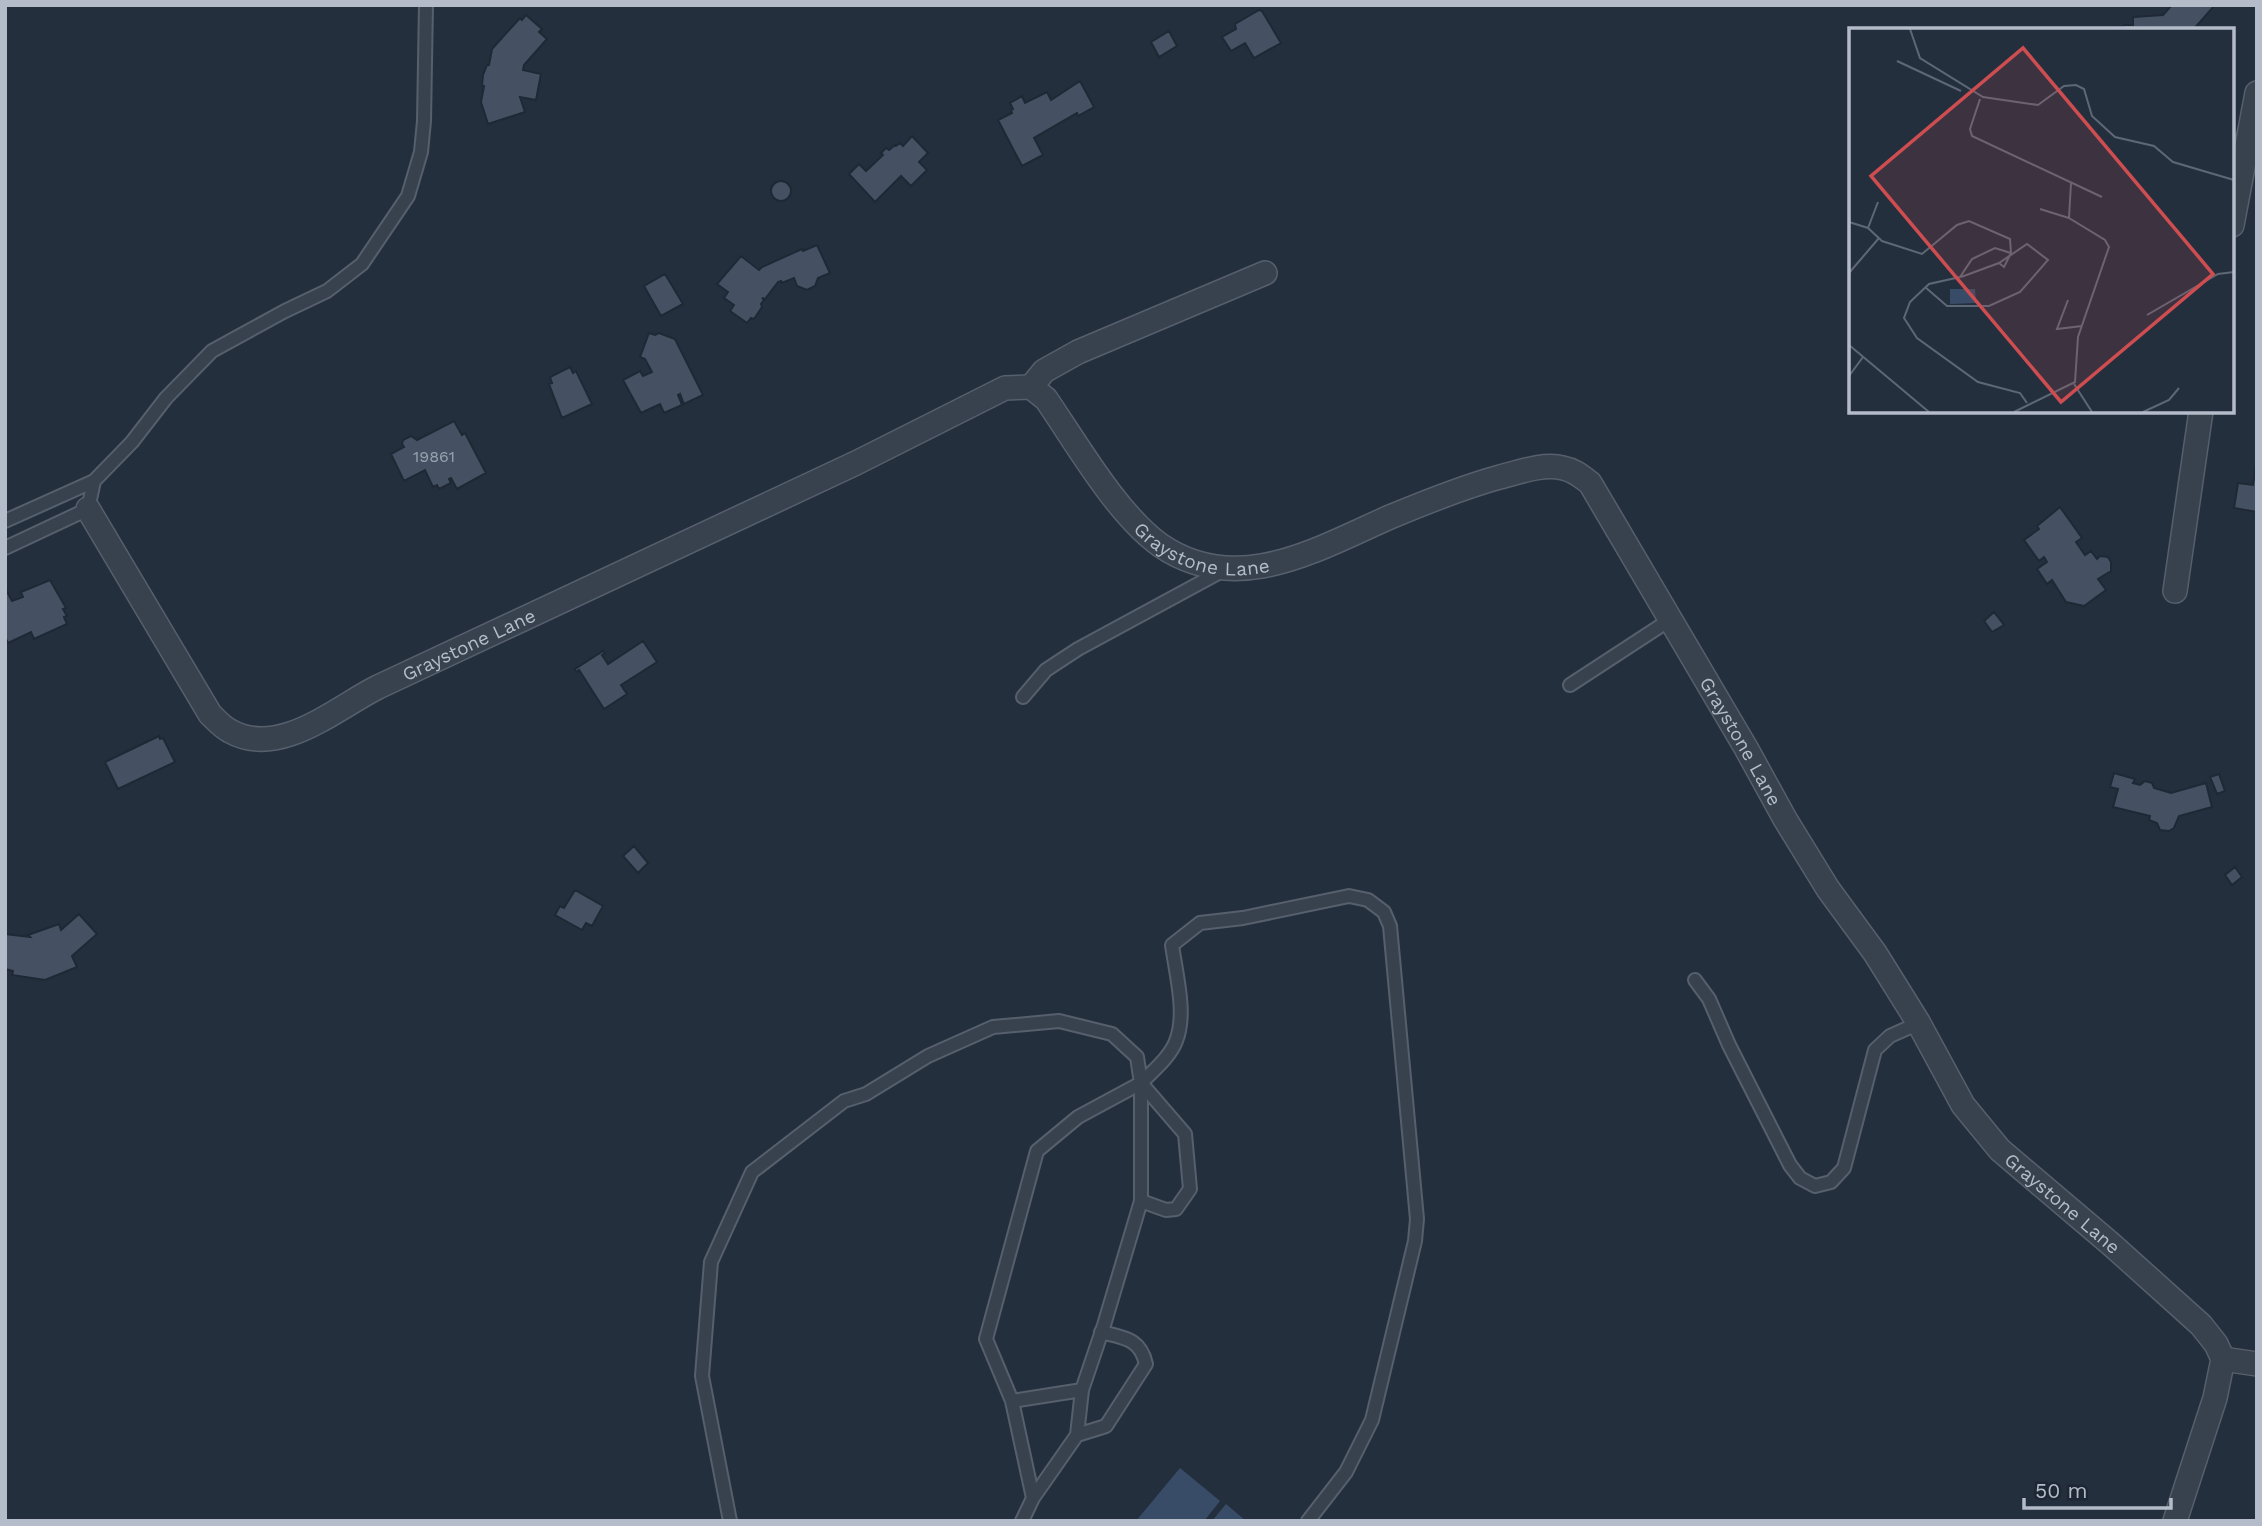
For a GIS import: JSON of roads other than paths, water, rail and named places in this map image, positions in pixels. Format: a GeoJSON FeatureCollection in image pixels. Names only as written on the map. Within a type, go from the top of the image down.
{"type":"FeatureCollection","features":[{"type":"Feature","properties":{"kind":"street"},"geometry":{"type":"LineString","coordinates":[[2234,214],[2257,93]]}},
{"type":"Feature","properties":{"kind":"street"},"geometry":{"type":"LineString","coordinates":[[1031,387],[1044,370],[1078,352],[1265,273]]}},
{"type":"Feature","properties":{"kind":"street","name":"Graystone Lane"},"geometry":{"type":"LineString","coordinates":[[88,509],[210,714],[228,730],[255,740],[306,727],[378,687],[856,463],[1005,388],[1031,387],[1046,399],[1123,510],[1160,545],[1199,564],[1226,569],[1246,569],[1295,558],[1448,493],[1529,470],[1561,467],[1574,471],[1591,483],[1821,877],[1875,953],[1919,1023],[1963,1105],[2000,1150],[2201,1325],[2216,1344],[2223,1359]]}},
{"type":"Feature","properties":{"kind":"street"},"geometry":{"type":"LineString","coordinates":[[2175,591],[2201,413]]}},
{"type":"Feature","properties":{"kind":"street"},"geometry":{"type":"LineString","coordinates":[[2175,1521],[2216,1398],[2223,1359],[2257,1364]]}},
{"type":"Feature","properties":{"kind":"lane"},"geometry":{"type":"LineString","coordinates":[[5,521],[94,481],[132,442],[166,398],[212,351],[327,290],[362,264],[408,196],[421,152],[426,5]]}},
{"type":"Feature","properties":{"kind":"lane"},"geometry":{"type":"LineString","coordinates":[[5,548],[88,509],[94,481]]}},
{"type":"Feature","properties":{"kind":"lane"},"geometry":{"type":"LineString","coordinates":[[1023,697],[1046,670],[1078,649],[1226,569]]}},
{"type":"Feature","properties":{"kind":"lane"},"geometry":{"type":"LineString","coordinates":[[1570,685],[1671,619]]}},
{"type":"Feature","properties":{"kind":"lane"},"geometry":{"type":"LineString","coordinates":[[1033,1498],[1012,1401],[986,1339],[1037,1151],[1078,1117],[1141,1083],[1175,1044],[1182,1023],[1172,945],[1200,923],[1243,918],[1349,896],[1367,900],[1384,912],[1390,926],[1417,1219],[1415,1241],[1372,1420],[1346,1472],[1308,1521]]}},
{"type":"Feature","properties":{"kind":"lane"},"geometry":{"type":"LineString","coordinates":[[1695,980],[1709,999],[1790,1166],[1800,1178],[1815,1186],[1831,1182],[1844,1168],[1875,1050],[1890,1037],[1919,1023]]}},
{"type":"Feature","properties":{"kind":"lane"},"geometry":{"type":"LineString","coordinates":[[730,1521],[702,1376],[711,1262],[752,1172],[844,1101],[866,1094],[929,1056],[993,1027],[1059,1021],[1112,1034],[1137,1056],[1141,1083],[1141,1201],[1082,1390],[1077,1436],[1033,1498],[1022,1521]]}},
{"type":"Feature","properties":{"kind":"lane"},"geometry":{"type":"LineString","coordinates":[[1141,1083],[1185,1135],[1190,1189],[1176,1209],[1166,1210],[1141,1201]]}},
{"type":"Feature","properties":{"kind":"lane"},"geometry":{"type":"LineString","coordinates":[[1077,1436],[1105,1426],[1146,1364],[1143,1350],[1131,1340],[1101,1332]]}},
{"type":"Feature","properties":{"kind":"lane"},"geometry":{"type":"LineString","coordinates":[[1012,1401],[1082,1390]]}},
{"type":"Feature","properties":{"kind":"water"},"geometry":{"type":"Polygon","coordinates":[[[1180,1468],[1220,1501],[1204,1521],[1136,1521],[1180,1468]]]}},
{"type":"Feature","properties":{"kind":"water"},"geometry":{"type":"Polygon","coordinates":[[[1226,1504],[1246,1521],[1212,1521],[1226,1504]]]}}]}
